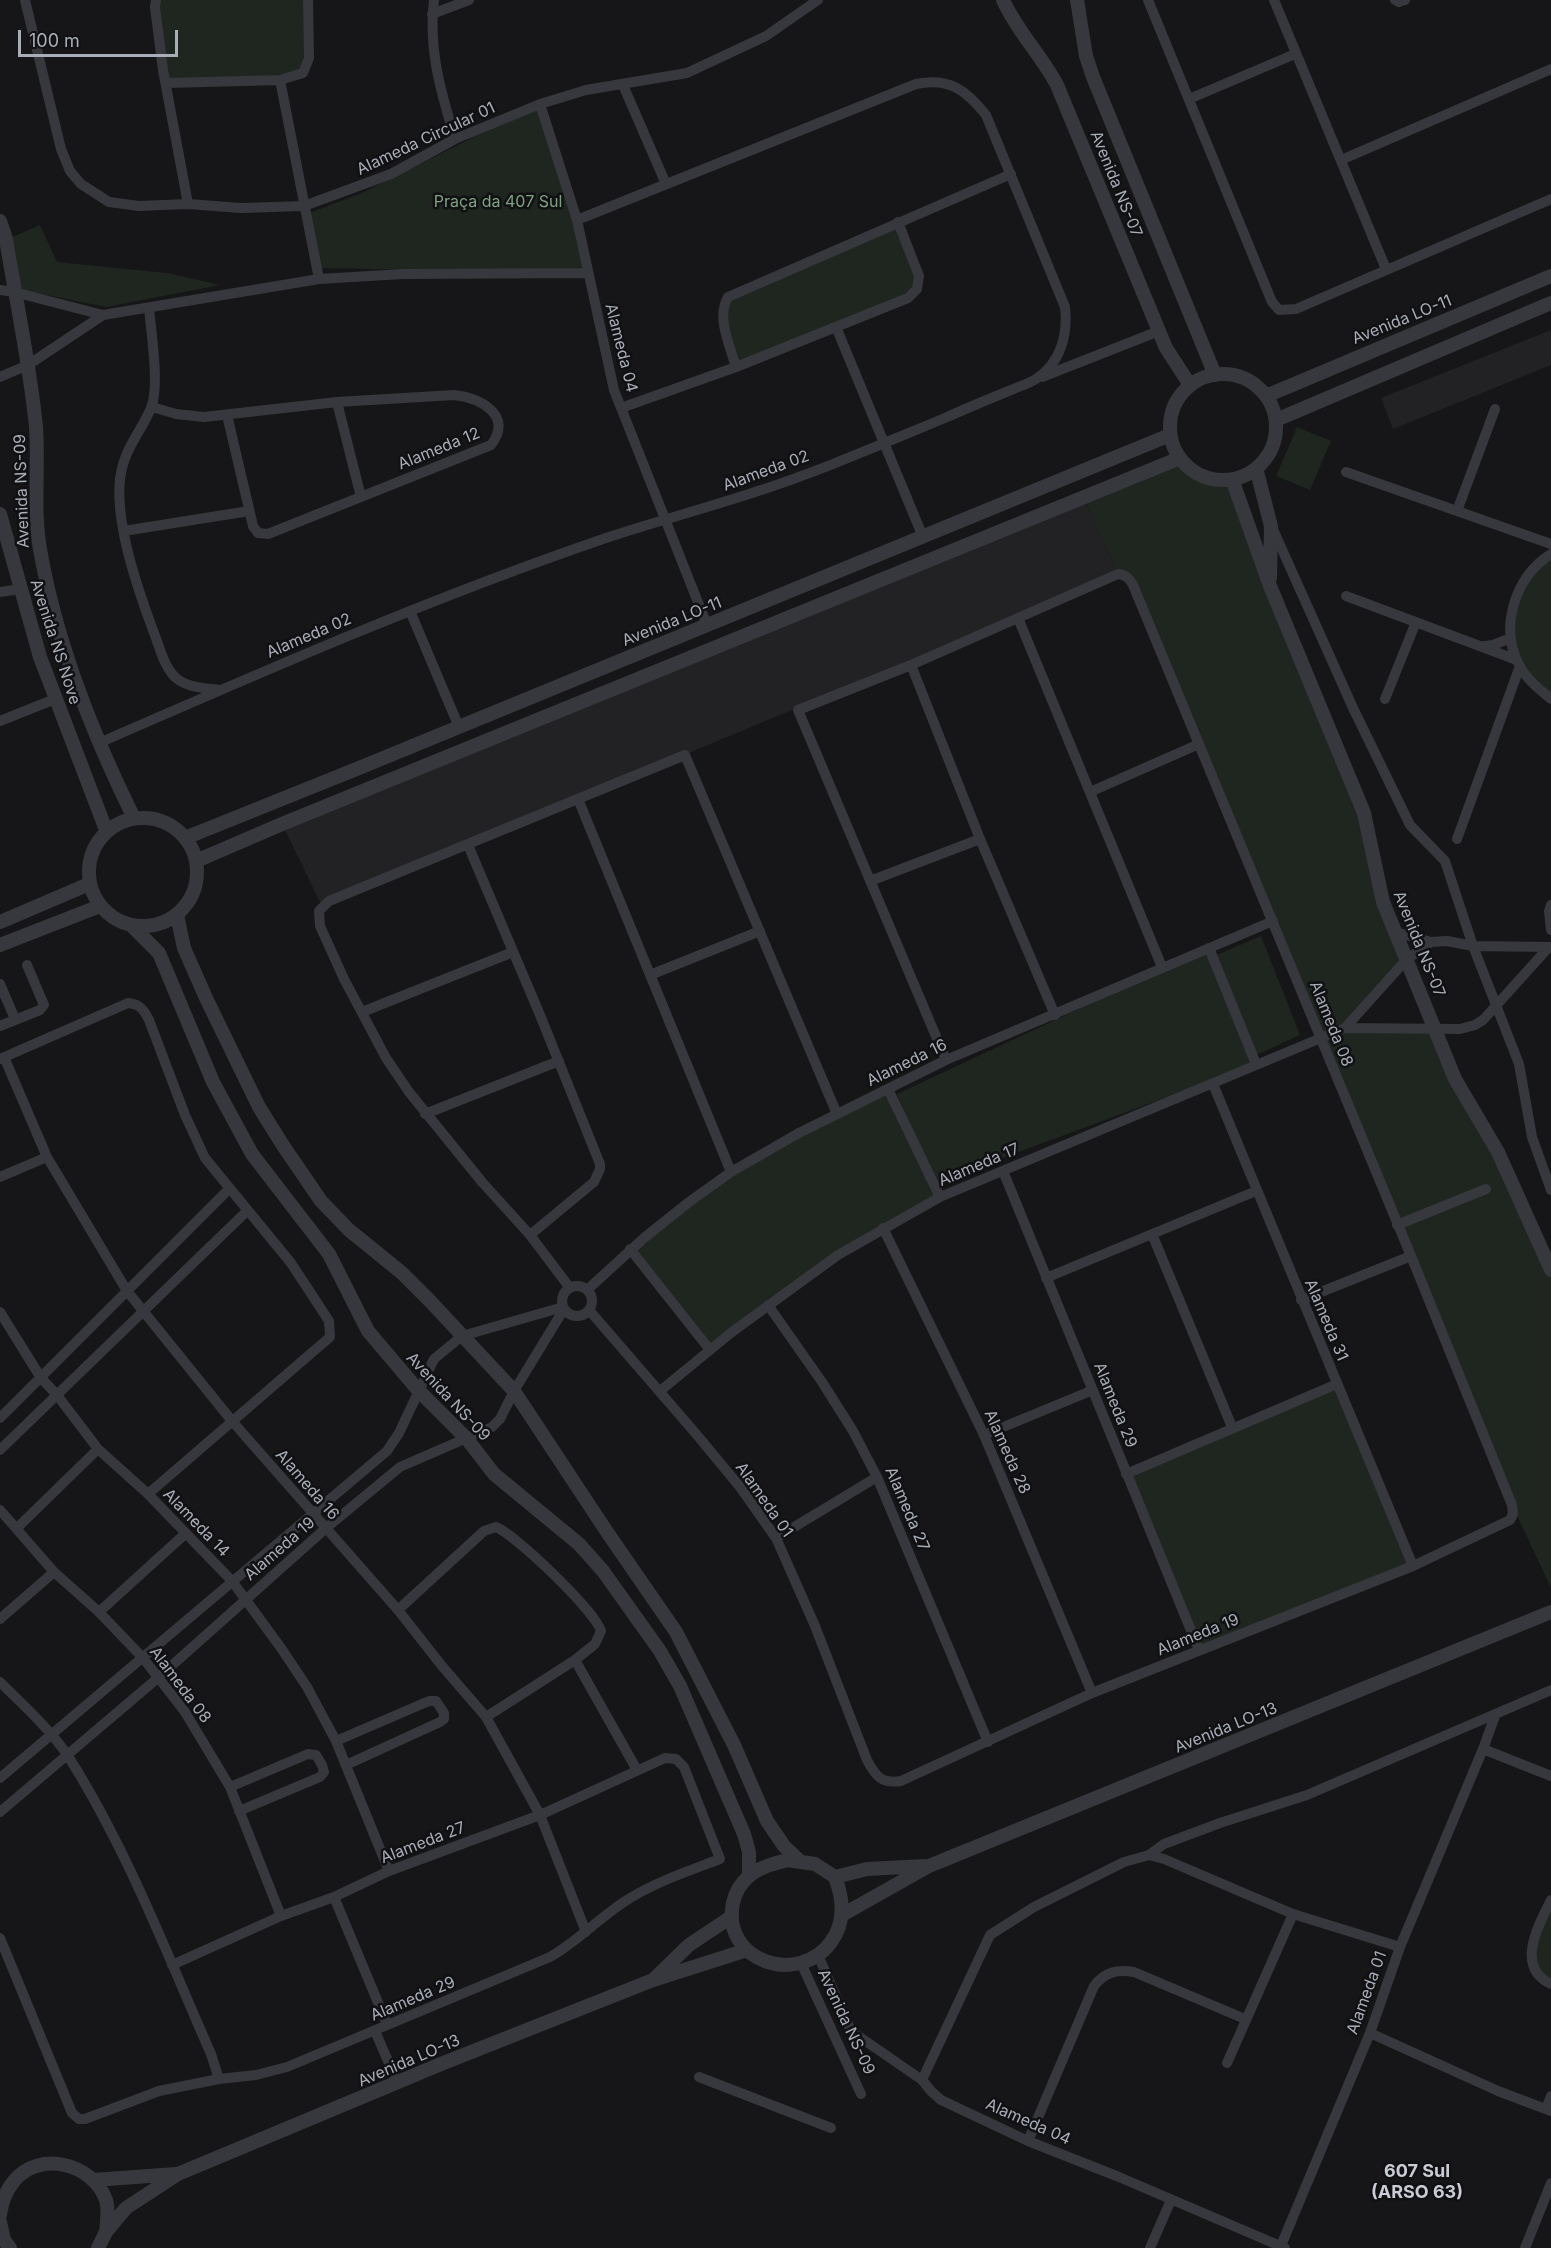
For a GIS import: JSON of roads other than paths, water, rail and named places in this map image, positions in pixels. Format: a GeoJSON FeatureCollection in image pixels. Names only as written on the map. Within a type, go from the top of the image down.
{"type":"FeatureCollection","features":[{"type":"Feature","properties":{"kind":"street","name":"Alameda Circular 01"},"geometry":{"type":"LineString","coordinates":[[25,0],[61,149],[70,171],[86,188],[109,202],[139,206],[188,204],[241,208],[304,206],[392,174],[455,139],[540,104],[586,90],[674,76],[706,65],[766,36],[818,0]]}},
{"type":"Feature","properties":{"kind":"street"},"geometry":{"type":"LineString","coordinates":[[156,0],[154,7],[163,70],[188,204]]}},
{"type":"Feature","properties":{"kind":"street"},"geometry":{"type":"LineString","coordinates":[[167,83],[280,80],[303,73],[308,63],[308,0]]}},
{"type":"Feature","properties":{"kind":"street"},"geometry":{"type":"LineString","coordinates":[[434,0],[432,14],[438,82],[455,139]]}},
{"type":"Feature","properties":{"kind":"street"},"geometry":{"type":"LineString","coordinates":[[432,14],[469,0]]}},
{"type":"Feature","properties":{"kind":"street","name":"Avenida NS-07"},"geometry":{"type":"LineString","coordinates":[[1003,0],[1018,28],[1046,64],[1057,85],[1166,348],[1190,385]]}},
{"type":"Feature","properties":{"kind":"street","name":"Avenida NS-07"},"geometry":{"type":"LineString","coordinates":[[1077,0],[1086,56],[1093,77],[1215,375]]}},
{"type":"Feature","properties":{"kind":"street"},"geometry":{"type":"LineString","coordinates":[[1148,0],[1272,302],[1280,310],[1296,309],[1551,199]]}},
{"type":"Feature","properties":{"kind":"street"},"geometry":{"type":"LineString","coordinates":[[1274,0],[1386,269]]}},
{"type":"Feature","properties":{"kind":"street"},"geometry":{"type":"LineString","coordinates":[[1189,99],[1295,54]]}},
{"type":"Feature","properties":{"kind":"street"},"geometry":{"type":"LineString","coordinates":[[1341,160],[1551,69]]}},
{"type":"Feature","properties":{"kind":"street"},"geometry":{"type":"LineString","coordinates":[[280,80],[319,279]]}},
{"type":"Feature","properties":{"kind":"street","name":"Alameda 02"},"geometry":{"type":"LineString","coordinates":[[99,743],[311,650],[556,555],[665,518],[697,511],[755,492],[884,444],[1036,379],[1058,354],[1064,341],[1067,322],[1065,307],[986,115],[961,89],[944,82],[929,81],[916,84],[577,219]]}},
{"type":"Feature","properties":{"kind":"street"},"geometry":{"type":"LineString","coordinates":[[623,85],[666,184]]}},
{"type":"Feature","properties":{"kind":"street","name":"Alameda 04"},"geometry":{"type":"LineString","coordinates":[[540,104],[577,219],[614,390],[707,625]]}},
{"type":"Feature","properties":{"kind":"street"},"geometry":{"type":"LineString","coordinates":[[736,367],[723,318],[723,310],[728,297],[1011,174]]}},
{"type":"Feature","properties":{"kind":"street","name":"Avenida NS-09"},"geometry":{"type":"LineString","coordinates":[[0,221],[6,239],[7,291],[28,365],[36,434],[37,532],[49,592],[64,647],[99,743],[134,818]]}},
{"type":"Feature","properties":{"kind":"street"},"geometry":{"type":"LineString","coordinates":[[621,408],[736,367],[908,298],[917,289],[919,276],[898,222]]}},
{"type":"Feature","properties":{"kind":"street"},"geometry":{"type":"LineString","coordinates":[[7,291],[103,315],[319,279],[403,274],[588,273]]}},
{"type":"Feature","properties":{"kind":"street","name":"Avenida LO-11"},"geometry":{"type":"LineString","coordinates":[[1266,396],[1551,276]]}},
{"type":"Feature","properties":{"kind":"street"},"geometry":{"type":"LineString","coordinates":[[1276,420],[1551,303]]}},
{"type":"Feature","properties":{"kind":"street"},"geometry":{"type":"LineString","coordinates":[[149,308],[155,370],[152,406],[130,443],[120,478],[119,496],[124,531],[142,601],[166,664],[176,678],[185,683],[195,687],[220,690]]}},
{"type":"Feature","properties":{"kind":"street"},"geometry":{"type":"LineString","coordinates":[[0,377],[28,365],[103,315]]}},
{"type":"Feature","properties":{"kind":"street"},"geometry":{"type":"LineString","coordinates":[[836,327],[923,537]]}},
{"type":"Feature","properties":{"kind":"street"},"geometry":{"type":"LineString","coordinates":[[1036,379],[1159,331]]}},
{"type":"Feature","properties":{"kind":"street"},"geometry":{"type":"LineString","coordinates":[[1229,374],[1256,385],[1266,396],[1276,420],[1275,437],[1268,454],[1256,468],[1232,479],[1212,478],[1194,471],[1180,458],[1170,435],[1171,416],[1178,399],[1190,385],[1215,375],[1229,374]]}},
{"type":"Feature","properties":{"kind":"street","name":"Alameda 12"},"geometry":{"type":"LineString","coordinates":[[152,406],[191,416],[227,415],[337,402],[454,395],[469,396],[482,401],[496,416],[499,428],[491,445],[268,534],[258,533],[253,526],[227,415]]}},
{"type":"Feature","properties":{"kind":"street"},"geometry":{"type":"LineString","coordinates":[[337,402],[361,497]]}},
{"type":"Feature","properties":{"kind":"street"},"geometry":{"type":"LineString","coordinates":[[1457,511],[1495,409]]}},
{"type":"Feature","properties":{"kind":"street","name":"Avenida LO-11"},"geometry":{"type":"LineString","coordinates":[[185,837],[1170,435]]}},
{"type":"Feature","properties":{"kind":"street"},"geometry":{"type":"LineString","coordinates":[[196,861],[1180,458]]}},
{"type":"Feature","properties":{"kind":"street","name":"Avenida NS-07"},"geometry":{"type":"LineString","coordinates":[[1256,468],[1271,526],[1353,708],[1410,825],[1445,861],[1473,946],[1519,1064],[1532,1137],[1551,1190]]}},
{"type":"Feature","properties":{"kind":"street"},"geometry":{"type":"LineString","coordinates":[[1346,472],[1551,544]]}},
{"type":"Feature","properties":{"kind":"street","name":"Avenida NS-07"},"geometry":{"type":"LineString","coordinates":[[1232,479],[1270,586],[1364,813],[1383,902],[1406,960],[1455,1079],[1498,1152],[1551,1270]]}},
{"type":"Feature","properties":{"kind":"street"},"geometry":{"type":"LineString","coordinates":[[124,531],[249,511]]}},
{"type":"Feature","properties":{"kind":"street","name":"Avenida NS Nove"},"geometry":{"type":"LineString","coordinates":[[0,514],[40,657],[106,830]]}},
{"type":"Feature","properties":{"kind":"street","name":"Avenida NS-07"},"geometry":{"type":"LineString","coordinates":[[1270,586],[1271,526]]}},
{"type":"Feature","properties":{"kind":"street"},"geometry":{"type":"LineString","coordinates":[[1526,537],[1546,557],[1530,572],[1517,595],[1510,621],[1511,638],[1518,663],[1530,681],[1551,699]]}},
{"type":"Feature","properties":{"kind":"street","name":"Alameda 08"},"geometry":{"type":"LineString","coordinates":[[1018,618],[1118,574],[1127,577],[1133,585],[1507,1494]]}},
{"type":"Feature","properties":{"kind":"street"},"geometry":{"type":"LineString","coordinates":[[0,592],[20,589]]}},
{"type":"Feature","properties":{"kind":"street"},"geometry":{"type":"LineString","coordinates":[[1346,596],[1481,646],[1518,663]]}},
{"type":"Feature","properties":{"kind":"street"},"geometry":{"type":"LineString","coordinates":[[410,611],[459,727]]}},
{"type":"Feature","properties":{"kind":"street"},"geometry":{"type":"LineString","coordinates":[[946,1060],[798,710],[1018,618],[1162,967]]}},
{"type":"Feature","properties":{"kind":"street"},"geometry":{"type":"LineString","coordinates":[[1385,699],[1416,622]]}},
{"type":"Feature","properties":{"kind":"street"},"geometry":{"type":"LineString","coordinates":[[1481,646],[1493,645],[1511,638]]}},
{"type":"Feature","properties":{"kind":"street"},"geometry":{"type":"LineString","coordinates":[[1457,839],[1507,704],[1518,663]]}},
{"type":"Feature","properties":{"kind":"street"},"geometry":{"type":"LineString","coordinates":[[911,664],[980,838],[1055,1015]]}},
{"type":"Feature","properties":{"kind":"street"},"geometry":{"type":"LineString","coordinates":[[1507,704],[1530,681]]}},
{"type":"Feature","properties":{"kind":"street"},"geometry":{"type":"LineString","coordinates":[[0,721],[55,699]]}},
{"type":"Feature","properties":{"kind":"street"},"geometry":{"type":"LineString","coordinates":[[1090,792],[1199,744]]}},
{"type":"Feature","properties":{"kind":"street"},"geometry":{"type":"LineString","coordinates":[[570,1288],[530,1235],[482,1182],[426,1114],[386,1058],[344,979],[320,926],[319,911],[329,901],[685,755],[837,1114]]}},
{"type":"Feature","properties":{"kind":"street"},"geometry":{"type":"LineString","coordinates":[[579,799],[731,1172]]}},
{"type":"Feature","properties":{"kind":"street"},"geometry":{"type":"LineString","coordinates":[[134,818],[153,818],[171,825],[185,837],[196,861],[197,876],[194,891],[187,904],[177,915],[159,924],[131,926],[114,919],[100,906],[89,884],[88,868],[92,852],[106,830],[134,818]]}},
{"type":"Feature","properties":{"kind":"street"},"geometry":{"type":"LineString","coordinates":[[870,881],[980,838]]}},
{"type":"Feature","properties":{"kind":"street"},"geometry":{"type":"LineString","coordinates":[[468,844],[559,1061],[597,1155],[600,1170],[594,1182],[530,1235]]}},
{"type":"Feature","properties":{"kind":"street"},"geometry":{"type":"LineString","coordinates":[[0,922],[89,884]]}},
{"type":"Feature","properties":{"kind":"street"},"geometry":{"type":"LineString","coordinates":[[1551,905],[1549,911],[1551,930]]}},
{"type":"Feature","properties":{"kind":"street"},"geometry":{"type":"LineString","coordinates":[[0,945],[100,906]]}},
{"type":"Feature","properties":{"kind":"street"},"geometry":{"type":"LineString","coordinates":[[177,915],[184,948],[206,998],[259,1107],[284,1147],[321,1201],[349,1230],[402,1273],[514,1391],[676,1632],[734,1745],[767,1821],[784,1846],[801,1862]]}},
{"type":"Feature","properties":{"kind":"street","name":"Alameda 16"},"geometry":{"type":"LineString","coordinates":[[587,1290],[630,1249],[731,1172],[797,1134],[946,1060],[1273,921]]}},
{"type":"Feature","properties":{"kind":"street","name":"Avenida NS-09"},"geometry":{"type":"LineString","coordinates":[[131,926],[159,953],[213,1082],[252,1154],[328,1254],[369,1331],[418,1390],[467,1439],[494,1474],[579,1544],[603,1570],[660,1651],[680,1686],[744,1834],[749,1852],[749,1876]]}},
{"type":"Feature","properties":{"kind":"street"},"geometry":{"type":"LineString","coordinates":[[650,975],[760,931]]}},
{"type":"Feature","properties":{"kind":"street"},"geometry":{"type":"LineString","coordinates":[[1395,932],[1431,942],[1447,941],[1473,946],[1550,947]]}},
{"type":"Feature","properties":{"kind":"street"},"geometry":{"type":"LineString","coordinates":[[1345,1028],[1406,960],[1431,942]]}},
{"type":"Feature","properties":{"kind":"street"},"geometry":{"type":"LineString","coordinates":[[1345,1028],[1460,1029],[1475,1025],[1483,1020],[1550,947]]}},
{"type":"Feature","properties":{"kind":"street"},"geometry":{"type":"LineString","coordinates":[[1209,948],[1256,1064]]}},
{"type":"Feature","properties":{"kind":"street"},"geometry":{"type":"LineString","coordinates":[[362,1012],[513,952]]}},
{"type":"Feature","properties":{"kind":"street"},"geometry":{"type":"LineString","coordinates":[[0,1026],[40,1010],[44,1003],[27,965]]}},
{"type":"Feature","properties":{"kind":"street"},"geometry":{"type":"LineString","coordinates":[[0,984],[15,1020]]}},
{"type":"Feature","properties":{"kind":"street"},"geometry":{"type":"LineString","coordinates":[[2,1058],[128,1004],[138,1005],[145,1012],[205,1158],[291,1263],[325,1314],[331,1327],[330,1337],[148,1494]]}},
{"type":"Feature","properties":{"kind":"street","name":"Alameda 17"},"geometry":{"type":"LineString","coordinates":[[660,1391],[768,1305],[838,1255],[940,1197],[1345,1028]]}},
{"type":"Feature","properties":{"kind":"street","name":"Alameda 16"},"geometry":{"type":"LineString","coordinates":[[2,1058],[47,1157],[127,1291],[231,1421],[398,1610],[486,1717],[540,1815],[586,1932]]}},
{"type":"Feature","properties":{"kind":"street"},"geometry":{"type":"LineString","coordinates":[[426,1114],[559,1061]]}},
{"type":"Feature","properties":{"kind":"street","name":"Alameda 31"},"geometry":{"type":"LineString","coordinates":[[1213,1084],[1413,1566]]}},
{"type":"Feature","properties":{"kind":"street"},"geometry":{"type":"LineString","coordinates":[[888,1089],[940,1197]]}},
{"type":"Feature","properties":{"kind":"street"},"geometry":{"type":"LineString","coordinates":[[0,1177],[47,1157]]}},
{"type":"Feature","properties":{"kind":"street","name":"Alameda 29"},"geometry":{"type":"LineString","coordinates":[[1002,1171],[1199,1650]]}},
{"type":"Feature","properties":{"kind":"street"},"geometry":{"type":"LineString","coordinates":[[0,1418],[229,1189]]}},
{"type":"Feature","properties":{"kind":"street"},"geometry":{"type":"LineString","coordinates":[[1397,1225],[1486,1189]]}},
{"type":"Feature","properties":{"kind":"street"},"geometry":{"type":"LineString","coordinates":[[1046,1278],[1256,1191]]}},
{"type":"Feature","properties":{"kind":"street"},"geometry":{"type":"LineString","coordinates":[[0,1450],[247,1211]]}},
{"type":"Feature","properties":{"kind":"street","name":"Alameda 28"},"geometry":{"type":"LineString","coordinates":[[883,1228],[984,1435],[1092,1693]]}},
{"type":"Feature","properties":{"kind":"street"},"geometry":{"type":"LineString","coordinates":[[1152,1234],[1232,1427]]}},
{"type":"Feature","properties":{"kind":"street"},"geometry":{"type":"LineString","coordinates":[[630,1249],[710,1350]]}},
{"type":"Feature","properties":{"kind":"street"},"geometry":{"type":"LineString","coordinates":[[1301,1300],[1411,1256]]}},
{"type":"Feature","properties":{"kind":"street"},"geometry":{"type":"LineString","coordinates":[[576,1286],[587,1290],[592,1300],[589,1310],[576,1316],[564,1308],[563,1296],[570,1288],[576,1286]]}},
{"type":"Feature","properties":{"kind":"street","name":"Alameda 27"},"geometry":{"type":"LineString","coordinates":[[768,1305],[847,1421],[877,1477],[988,1742]]}},
{"type":"Feature","properties":{"kind":"street","name":"Alameda 19"},"geometry":{"type":"LineString","coordinates":[[0,1778],[387,1451],[399,1433],[434,1359],[462,1336],[564,1308]]}},
{"type":"Feature","properties":{"kind":"street","name":"Alameda 19"},"geometry":{"type":"LineString","coordinates":[[0,1812],[159,1677],[325,1529],[400,1467],[492,1427],[500,1419],[514,1391],[564,1308]]}},
{"type":"Feature","properties":{"kind":"street","name":"Alameda 01"},"geometry":{"type":"LineString","coordinates":[[589,1310],[740,1488],[776,1538],[815,1626],[874,1773]]}},
{"type":"Feature","properties":{"kind":"street","name":"Alameda 14"},"geometry":{"type":"LineString","coordinates":[[0,1312],[41,1378],[57,1395],[98,1449],[148,1494],[232,1581],[308,1687],[336,1741],[389,1871]]}},
{"type":"Feature","properties":{"kind":"street"},"geometry":{"type":"LineString","coordinates":[[1126,1474],[1337,1384]]}},
{"type":"Feature","properties":{"kind":"street"},"geometry":{"type":"LineString","coordinates":[[984,1435],[1092,1390]]}},
{"type":"Feature","properties":{"kind":"street"},"geometry":{"type":"LineString","coordinates":[[17,1528],[98,1449]]}},
{"type":"Feature","properties":{"kind":"street"},"geometry":{"type":"LineString","coordinates":[[776,1538],[877,1477]]}},
{"type":"Feature","properties":{"kind":"street","name":"Alameda 19"},"geometry":{"type":"LineString","coordinates":[[874,1773],[877,1778],[886,1782],[901,1781],[1092,1693],[1413,1566],[1510,1520],[1513,1509],[1507,1494]]}},
{"type":"Feature","properties":{"kind":"street","name":"Alameda 08"},"geometry":{"type":"LineString","coordinates":[[0,1510],[54,1572],[99,1612],[143,1659],[185,1712],[230,1787],[281,1916]]}},
{"type":"Feature","properties":{"kind":"street"},"geometry":{"type":"LineString","coordinates":[[398,1610],[484,1531],[496,1527],[503,1530],[538,1560],[594,1618],[601,1631],[595,1644],[575,1660],[486,1717]]}},
{"type":"Feature","properties":{"kind":"street"},"geometry":{"type":"LineString","coordinates":[[99,1612],[185,1534]]}},
{"type":"Feature","properties":{"kind":"street"},"geometry":{"type":"LineString","coordinates":[[0,1619],[54,1572]]}},
{"type":"Feature","properties":{"kind":"street","name":"Avenida LO-13"},"geometry":{"type":"LineString","coordinates":[[1535,1618],[1551,1601]]}},
{"type":"Feature","properties":{"kind":"street","name":"Avenida LO-13"},"geometry":{"type":"LineString","coordinates":[[842,1916],[929,1866],[1551,1612]]}},
{"type":"Feature","properties":{"kind":"street"},"geometry":{"type":"LineString","coordinates":[[575,1660],[637,1770]]}},
{"type":"Feature","properties":{"kind":"street"},"geometry":{"type":"LineString","coordinates":[[0,1682],[67,1755],[131,1872],[211,2054],[219,2079]]}},
{"type":"Feature","properties":{"kind":"street"},"geometry":{"type":"LineString","coordinates":[[922,2080],[990,1935],[1004,1925],[1124,1862],[1149,1855],[1164,1844],[1220,1823],[1308,1795],[1444,1735],[1495,1716],[1507,1707],[1551,1690]]}},
{"type":"Feature","properties":{"kind":"street"},"geometry":{"type":"LineString","coordinates":[[336,1741],[429,1701],[436,1701],[444,1713],[444,1719],[440,1722],[346,1765]]}},
{"type":"Feature","properties":{"kind":"street","name":"Alameda 01"},"geometry":{"type":"LineString","coordinates":[[1282,2248],[1370,2033],[1400,1947],[1495,1716]]}},
{"type":"Feature","properties":{"kind":"street"},"geometry":{"type":"LineString","coordinates":[[1483,1749],[1551,1776]]}},
{"type":"Feature","properties":{"kind":"street"},"geometry":{"type":"LineString","coordinates":[[230,1787],[308,1754],[315,1755],[322,1765],[324,1772],[320,1777],[239,1811]]}},
{"type":"Feature","properties":{"kind":"street","name":"Alameda 27"},"geometry":{"type":"LineString","coordinates":[[172,1965],[281,1916],[334,1898],[389,1871],[540,1815],[665,1758],[676,1760],[684,1767],[720,1859]]}},
{"type":"Feature","properties":{"kind":"street"},"geometry":{"type":"LineString","coordinates":[[1149,1855],[1164,1859],[1293,1914],[1400,1947]]}},
{"type":"Feature","properties":{"kind":"street","name":"Alameda 29"},"geometry":{"type":"LineString","coordinates":[[0,1938],[72,2113],[79,2119],[96,2116],[159,2091],[219,2079],[256,2075],[287,2067],[550,1958],[628,1899],[720,1859]]}},
{"type":"Feature","properties":{"kind":"street"},"geometry":{"type":"LineString","coordinates":[[787,1860],[801,1862],[815,1864],[835,1877],[841,1898],[842,1916],[836,1934],[818,1955],[791,1965],[772,1964],[747,1950],[736,1936],[731,1917],[735,1896],[749,1876],[761,1869],[787,1860]]}},
{"type":"Feature","properties":{"kind":"street","name":"Avenida LO-13"},"geometry":{"type":"LineString","coordinates":[[835,1877],[867,1869],[929,1866]]}},
{"type":"Feature","properties":{"kind":"street"},"geometry":{"type":"LineString","coordinates":[[334,1898],[387,2024]]}},
{"type":"Feature","properties":{"kind":"street"},"geometry":{"type":"LineString","coordinates":[[1551,1900],[1540,1922],[1531,1952],[1535,1970],[1539,1976],[1551,1984]]}},
{"type":"Feature","properties":{"kind":"street"},"geometry":{"type":"LineString","coordinates":[[1227,2063],[1293,1914]]}},
{"type":"Feature","properties":{"kind":"street","name":"Avenida LO-13"},"geometry":{"type":"LineString","coordinates":[[653,1980],[689,1945],[731,1917]]}},
{"type":"Feature","properties":{"kind":"street","name":"Avenida LO-13"},"geometry":{"type":"LineString","coordinates":[[98,2248],[106,2232],[126,2208],[178,2174],[653,1980],[747,1950]]}},
{"type":"Feature","properties":{"kind":"street"},"geometry":{"type":"LineString","coordinates":[[818,1955],[851,2031],[834,2038]]}},
{"type":"Feature","properties":{"kind":"street","name":"Avenida NS-09"},"geometry":{"type":"LineString","coordinates":[[801,1963],[861,2094]]}},
{"type":"Feature","properties":{"kind":"street"},"geometry":{"type":"LineString","coordinates":[[1028,2141],[1094,1986],[1109,1973],[1134,1972],[1245,2019]]}},
{"type":"Feature","properties":{"kind":"street"},"geometry":{"type":"LineString","coordinates":[[375,2031],[398,2084]]}},
{"type":"Feature","properties":{"kind":"street","name":"Alameda 04"},"geometry":{"type":"LineString","coordinates":[[851,2031],[922,2080],[941,2100],[1028,2141],[1119,2177],[1282,2248]]}},
{"type":"Feature","properties":{"kind":"street"},"geometry":{"type":"LineString","coordinates":[[1370,2033],[1498,2091],[1548,2110],[1551,2096]]}},
{"type":"Feature","properties":{"kind":"street"},"geometry":{"type":"LineString","coordinates":[[699,2077],[831,2128]]}},
{"type":"Feature","properties":{"kind":"street"},"geometry":{"type":"LineString","coordinates":[[0,2215],[3,2197],[15,2179],[34,2167],[55,2163],[76,2168],[94,2181]]}},
{"type":"Feature","properties":{"kind":"street","name":"Avenida LO-13"},"geometry":{"type":"LineString","coordinates":[[106,2232],[108,2216],[105,2199],[94,2181],[178,2174]]}},
{"type":"Feature","properties":{"kind":"street"},"geometry":{"type":"LineString","coordinates":[[1525,2248],[1551,2183]]}},
{"type":"Feature","properties":{"kind":"street"},"geometry":{"type":"LineString","coordinates":[[1150,2248],[1171,2200]]}},
{"type":"Feature","properties":{"kind":"street"},"geometry":{"type":"LineString","coordinates":[[0,2222],[4,2240],[10,2248]]}},
{"type":"Feature","properties":{"kind":"district","name":"607 Sul (ARSO 63)"},"geometry":{"type":"Point","coordinates":[1417,2182]}},
{"type":"Feature","properties":{"kind":"park label","name":"Praça da 407 Sul"},"geometry":{"type":"Point","coordinates":[498,202]}}]}
